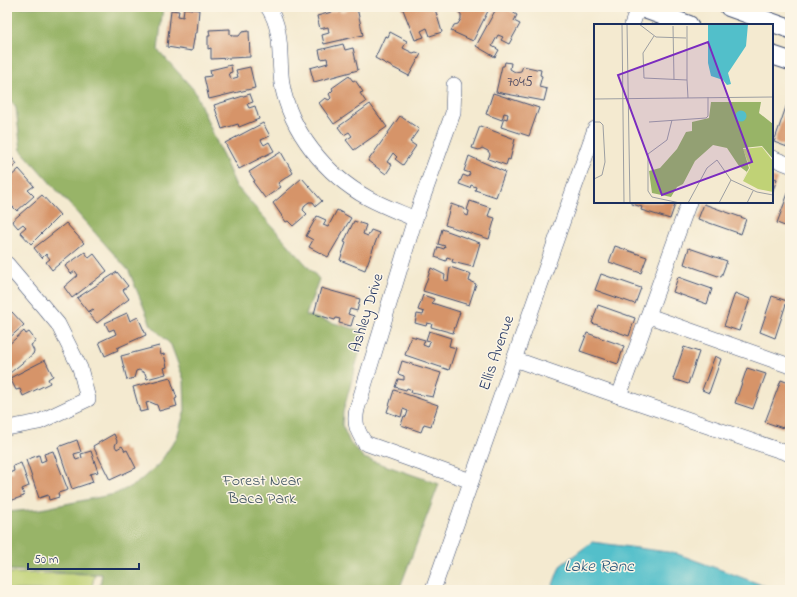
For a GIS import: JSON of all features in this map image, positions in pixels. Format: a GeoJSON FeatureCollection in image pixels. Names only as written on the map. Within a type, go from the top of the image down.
{"type":"FeatureCollection","features":[{"type":"Feature","properties":{"kind":"main road"},"geometry":{"type":"LineString","coordinates":[[638,7],[686,24]]}},
{"type":"Feature","properties":{"kind":"main road"},"geometry":{"type":"LineString","coordinates":[[729,7],[790,29]]}},
{"type":"Feature","properties":{"kind":"main road"},"geometry":{"type":"LineString","coordinates":[[773,55],[790,62]]}},
{"type":"Feature","properties":{"kind":"street"},"geometry":{"type":"LineString","coordinates":[[268,7],[274,16],[279,31],[282,84],[289,108],[298,129],[323,163],[354,189],[367,198],[415,219]]}},
{"type":"Feature","properties":{"kind":"street"},"geometry":{"type":"LineString","coordinates":[[632,24],[638,7]]}},
{"type":"Feature","properties":{"kind":"street","name":"Ashley Drive"},"geometry":{"type":"LineString","coordinates":[[454,85],[453,113],[415,219],[356,409],[355,422],[359,434],[365,443],[471,481]]}},
{"type":"Feature","properties":{"kind":"street","name":"Ellis Avenue"},"geometry":{"type":"LineString","coordinates":[[433,590],[594,132]]}},
{"type":"Feature","properties":{"kind":"street"},"geometry":{"type":"LineString","coordinates":[[773,158],[790,164]]}},
{"type":"Feature","properties":{"kind":"street"},"geometry":{"type":"LineString","coordinates":[[619,396],[689,203]]}},
{"type":"Feature","properties":{"kind":"street"},"geometry":{"type":"LineString","coordinates":[[7,264],[58,324],[80,368],[88,399],[39,422],[7,428]]}},
{"type":"Feature","properties":{"kind":"street"},"geometry":{"type":"LineString","coordinates":[[649,316],[790,366]]}},
{"type":"Feature","properties":{"kind":"street"},"geometry":{"type":"LineString","coordinates":[[514,360],[790,454]]}},
{"type":"Feature","properties":{"kind":"green space","name":"Forest Near Baca Park"},"geometry":{"type":"Polygon","coordinates":[[[7,7],[163,7],[158,50],[194,90],[236,186],[319,279],[306,315],[365,332],[343,412],[342,425],[350,443],[364,458],[439,484],[399,590],[99,590],[102,574],[7,570],[7,512],[41,509],[115,494],[136,484],[159,464],[177,437],[185,410],[184,380],[171,345],[151,325],[129,271],[21,150],[16,108],[7,96],[7,7]]]}},
{"type":"Feature","properties":{"kind":"green space"},"geometry":{"type":"Polygon","coordinates":[[[7,573],[95,574],[91,590],[7,590],[7,573]]]}},
{"type":"Feature","properties":{"kind":"water","name":"Lake Ranc"},"geometry":{"type":"Polygon","coordinates":[[[592,542],[675,553],[776,590],[551,590],[560,566],[592,542]]]}},
{"type":"Feature","properties":{"kind":"building"},"geometry":{"type":"Polygon","coordinates":[[[402,7],[431,7],[433,10],[435,9],[442,32],[430,36],[427,28],[421,31],[424,37],[415,40],[402,7]]]}},
{"type":"Feature","properties":{"kind":"building"},"geometry":{"type":"Polygon","coordinates":[[[459,7],[490,7],[473,41],[451,31],[454,25],[458,24],[461,19],[461,14],[457,11],[459,7]]]}},
{"type":"Feature","properties":{"kind":"building"},"geometry":{"type":"Polygon","coordinates":[[[497,7],[504,7],[517,15],[514,21],[520,24],[509,44],[501,40],[503,37],[498,35],[492,46],[499,50],[495,57],[476,46],[497,7]]]}},
{"type":"Feature","properties":{"kind":"building"},"geometry":{"type":"Polygon","coordinates":[[[184,8],[199,10],[197,33],[195,33],[192,51],[167,47],[171,10],[179,11],[178,16],[183,17],[184,8]]]}},
{"type":"Feature","properties":{"kind":"building"},"geometry":{"type":"Polygon","coordinates":[[[357,8],[363,35],[324,44],[322,35],[329,33],[328,27],[320,29],[317,16],[339,10],[340,12],[357,8]]]}},
{"type":"Feature","properties":{"kind":"building"},"geometry":{"type":"Polygon","coordinates":[[[230,29],[230,34],[233,36],[239,36],[242,32],[249,31],[250,57],[211,59],[211,48],[208,49],[208,36],[210,36],[209,30],[230,29]]]}},
{"type":"Feature","properties":{"kind":"building"},"geometry":{"type":"Polygon","coordinates":[[[390,32],[407,41],[403,48],[413,53],[416,52],[421,54],[409,76],[375,58],[385,36],[388,37],[390,32]]]}},
{"type":"Feature","properties":{"kind":"building"},"geometry":{"type":"Polygon","coordinates":[[[343,44],[345,50],[353,48],[358,70],[314,82],[310,68],[328,63],[327,58],[321,59],[319,50],[343,44]]]}},
{"type":"Feature","properties":{"kind":"building"},"geometry":{"type":"Polygon","coordinates":[[[505,62],[511,63],[510,69],[515,72],[521,71],[523,66],[541,70],[540,75],[542,76],[539,87],[547,89],[544,101],[496,92],[502,66],[504,66],[505,62]]]}},
{"type":"Feature","properties":{"kind":"building"},"geometry":{"type":"Polygon","coordinates":[[[231,65],[232,72],[229,73],[231,79],[238,77],[236,70],[250,67],[255,88],[209,99],[204,77],[211,76],[210,70],[231,65]]]}},
{"type":"Feature","properties":{"kind":"building"},"geometry":{"type":"Polygon","coordinates":[[[349,76],[353,81],[355,80],[363,92],[360,93],[366,102],[334,124],[319,103],[325,98],[329,100],[331,98],[329,94],[333,90],[332,88],[349,76]]]}},
{"type":"Feature","properties":{"kind":"building"},"geometry":{"type":"Polygon","coordinates":[[[493,93],[539,108],[529,136],[501,127],[504,118],[507,119],[508,114],[504,113],[502,120],[486,114],[493,93]]]}},
{"type":"Feature","properties":{"kind":"building"},"geometry":{"type":"Polygon","coordinates":[[[250,94],[253,102],[247,104],[249,108],[255,106],[259,119],[239,127],[238,124],[222,129],[214,105],[250,94]]]}},
{"type":"Feature","properties":{"kind":"building"},"geometry":{"type":"Polygon","coordinates":[[[788,101],[790,101],[790,148],[774,142],[788,101]]]}},
{"type":"Feature","properties":{"kind":"building"},"geometry":{"type":"Polygon","coordinates":[[[370,104],[387,127],[354,150],[346,140],[352,136],[349,132],[344,135],[338,127],[370,104]]]}},
{"type":"Feature","properties":{"kind":"building"},"geometry":{"type":"Polygon","coordinates":[[[400,116],[419,129],[410,142],[416,146],[403,165],[395,159],[397,157],[393,153],[387,162],[392,165],[386,174],[368,161],[400,116]]]}},
{"type":"Feature","properties":{"kind":"building"},"geometry":{"type":"Polygon","coordinates":[[[263,123],[270,136],[261,140],[264,145],[269,142],[274,151],[239,169],[225,143],[263,123]]]}},
{"type":"Feature","properties":{"kind":"building"},"geometry":{"type":"Polygon","coordinates":[[[480,126],[515,139],[510,160],[508,159],[506,165],[488,159],[490,154],[482,148],[479,150],[472,148],[480,126]]]}},
{"type":"Feature","properties":{"kind":"building"},"geometry":{"type":"Polygon","coordinates":[[[7,152],[17,164],[7,172],[7,152]]]}},
{"type":"Feature","properties":{"kind":"building"},"geometry":{"type":"Polygon","coordinates":[[[281,152],[293,173],[278,183],[281,187],[265,198],[253,182],[255,181],[249,172],[281,152]]]}},
{"type":"Feature","properties":{"kind":"building"},"geometry":{"type":"Polygon","coordinates":[[[469,156],[505,172],[496,197],[475,190],[476,187],[471,185],[470,188],[459,184],[463,175],[468,177],[470,173],[464,171],[469,156]]]}},
{"type":"Feature","properties":{"kind":"building"},"geometry":{"type":"Polygon","coordinates":[[[19,169],[34,186],[28,190],[34,196],[17,211],[10,204],[12,202],[9,198],[7,199],[7,180],[19,169]]]}},
{"type":"Feature","properties":{"kind":"building"},"geometry":{"type":"Polygon","coordinates":[[[773,177],[777,179],[773,190],[773,177]]]}},
{"type":"Feature","properties":{"kind":"building"},"geometry":{"type":"Polygon","coordinates":[[[302,178],[322,201],[316,206],[313,202],[309,202],[305,205],[303,210],[307,214],[293,226],[288,221],[286,222],[273,203],[302,178]]]}},
{"type":"Feature","properties":{"kind":"building"},"geometry":{"type":"Polygon","coordinates":[[[790,188],[790,228],[777,223],[790,188]]]}},
{"type":"Feature","properties":{"kind":"building"},"geometry":{"type":"Polygon","coordinates":[[[42,195],[60,215],[31,244],[20,232],[26,227],[23,224],[18,228],[12,221],[42,195]]]}},
{"type":"Feature","properties":{"kind":"building"},"geometry":{"type":"Polygon","coordinates":[[[470,201],[491,208],[488,216],[495,218],[489,239],[445,225],[451,204],[465,209],[464,214],[468,216],[469,211],[467,210],[470,201]]]}},
{"type":"Feature","properties":{"kind":"building"},"geometry":{"type":"Polygon","coordinates":[[[676,203],[670,219],[641,210],[642,207],[632,204],[676,203]]]}},
{"type":"Feature","properties":{"kind":"building"},"geometry":{"type":"Polygon","coordinates":[[[704,204],[746,219],[741,234],[698,219],[704,204]]]}},
{"type":"Feature","properties":{"kind":"building"},"geometry":{"type":"Polygon","coordinates":[[[337,210],[351,218],[328,257],[309,247],[313,240],[306,236],[317,216],[326,220],[323,225],[328,227],[337,210]]]}},
{"type":"Feature","properties":{"kind":"building"},"geometry":{"type":"Polygon","coordinates":[[[354,221],[366,225],[363,234],[368,236],[371,230],[379,233],[365,270],[340,260],[346,243],[344,242],[354,221]]]}},
{"type":"Feature","properties":{"kind":"building"},"geometry":{"type":"Polygon","coordinates":[[[66,223],[84,243],[52,270],[46,262],[50,259],[46,254],[42,258],[34,248],[66,223]]]}},
{"type":"Feature","properties":{"kind":"building"},"geometry":{"type":"Polygon","coordinates":[[[442,229],[480,243],[473,267],[452,262],[453,259],[447,257],[446,261],[435,257],[438,247],[444,249],[445,246],[438,244],[442,229]]]}},
{"type":"Feature","properties":{"kind":"building"},"geometry":{"type":"Polygon","coordinates":[[[615,246],[647,257],[641,273],[609,262],[615,246]]]}},
{"type":"Feature","properties":{"kind":"building"},"geometry":{"type":"Polygon","coordinates":[[[689,248],[727,261],[721,277],[684,264],[689,248]]]}},
{"type":"Feature","properties":{"kind":"building"},"geometry":{"type":"Polygon","coordinates":[[[85,252],[89,258],[94,254],[107,271],[72,298],[64,287],[78,275],[75,271],[71,274],[65,266],[85,252]]]}},
{"type":"Feature","properties":{"kind":"building"},"geometry":{"type":"Polygon","coordinates":[[[450,267],[471,274],[469,281],[476,284],[469,305],[423,291],[431,268],[445,275],[444,280],[448,281],[450,267]]]}},
{"type":"Feature","properties":{"kind":"building"},"geometry":{"type":"Polygon","coordinates":[[[117,272],[128,286],[123,290],[129,299],[97,323],[89,314],[94,310],[93,309],[88,312],[77,298],[117,272]]]}},
{"type":"Feature","properties":{"kind":"building"},"geometry":{"type":"Polygon","coordinates":[[[601,274],[641,288],[635,304],[595,290],[601,274]]]}},
{"type":"Feature","properties":{"kind":"building"},"geometry":{"type":"Polygon","coordinates":[[[678,277],[712,289],[707,304],[673,292],[678,277]]]}},
{"type":"Feature","properties":{"kind":"building"},"geometry":{"type":"Polygon","coordinates":[[[321,288],[360,299],[357,311],[350,309],[348,314],[354,316],[351,326],[339,323],[340,319],[336,318],[335,320],[314,314],[321,288]]]}},
{"type":"Feature","properties":{"kind":"building"},"geometry":{"type":"Polygon","coordinates":[[[735,293],[750,299],[739,331],[724,326],[735,293]]]}},
{"type":"Feature","properties":{"kind":"building"},"geometry":{"type":"Polygon","coordinates":[[[423,295],[434,299],[432,303],[460,312],[453,333],[431,327],[432,324],[427,323],[426,326],[415,323],[417,314],[423,315],[424,312],[418,310],[423,295]]]}},
{"type":"Feature","properties":{"kind":"building"},"geometry":{"type":"Polygon","coordinates":[[[772,296],[787,301],[775,338],[760,332],[772,296]]]}},
{"type":"Feature","properties":{"kind":"building"},"geometry":{"type":"Polygon","coordinates":[[[598,305],[635,318],[629,336],[592,323],[598,305]]]}},
{"type":"Feature","properties":{"kind":"building"},"geometry":{"type":"Polygon","coordinates":[[[12,312],[24,325],[7,340],[7,314],[8,315],[12,312]]]}},
{"type":"Feature","properties":{"kind":"building"},"geometry":{"type":"Polygon","coordinates":[[[127,313],[130,321],[138,317],[146,335],[117,348],[118,350],[105,356],[99,342],[116,334],[114,329],[109,331],[105,323],[127,313]]]}},
{"type":"Feature","properties":{"kind":"building"},"geometry":{"type":"Polygon","coordinates":[[[24,331],[26,334],[29,332],[36,341],[31,345],[34,351],[33,354],[10,373],[7,369],[7,346],[24,331]]]}},
{"type":"Feature","properties":{"kind":"building"},"geometry":{"type":"Polygon","coordinates":[[[429,331],[451,338],[449,346],[456,348],[449,370],[405,355],[411,336],[425,340],[423,345],[428,347],[430,341],[426,340],[429,331]]]}},
{"type":"Feature","properties":{"kind":"building"},"geometry":{"type":"Polygon","coordinates":[[[587,333],[624,346],[618,364],[580,351],[587,333]]]}},
{"type":"Feature","properties":{"kind":"building"},"geometry":{"type":"Polygon","coordinates":[[[159,346],[161,355],[164,354],[167,367],[164,368],[166,374],[147,379],[145,373],[139,370],[136,371],[134,378],[127,380],[121,356],[159,346]]]}},
{"type":"Feature","properties":{"kind":"building"},"geometry":{"type":"Polygon","coordinates":[[[684,347],[699,352],[688,384],[673,379],[684,347]]]}},
{"type":"Feature","properties":{"kind":"building"},"geometry":{"type":"Polygon","coordinates":[[[715,356],[721,359],[709,393],[702,390],[715,356]]]}},
{"type":"Feature","properties":{"kind":"building"},"geometry":{"type":"Polygon","coordinates":[[[45,360],[53,376],[48,379],[50,383],[23,396],[20,389],[16,390],[10,378],[45,360]]]}},
{"type":"Feature","properties":{"kind":"building"},"geometry":{"type":"Polygon","coordinates":[[[402,361],[441,373],[433,397],[411,393],[412,390],[407,388],[406,390],[395,387],[398,379],[404,380],[404,376],[398,374],[402,361]]]}},
{"type":"Feature","properties":{"kind":"building"},"geometry":{"type":"Polygon","coordinates":[[[747,368],[766,374],[753,409],[735,403],[747,368]]]}},
{"type":"Feature","properties":{"kind":"building"},"geometry":{"type":"Polygon","coordinates":[[[170,377],[177,398],[175,399],[177,406],[159,411],[157,405],[150,402],[146,403],[148,410],[140,412],[133,387],[170,377]]]}},
{"type":"Feature","properties":{"kind":"building"},"geometry":{"type":"Polygon","coordinates":[[[781,380],[789,383],[790,386],[790,411],[783,428],[765,422],[781,380]]]}},
{"type":"Feature","properties":{"kind":"building"},"geometry":{"type":"Polygon","coordinates":[[[394,390],[438,405],[431,426],[424,424],[421,432],[401,425],[404,416],[406,417],[408,411],[403,409],[401,417],[387,412],[394,390]]]}},
{"type":"Feature","properties":{"kind":"building"},"geometry":{"type":"Polygon","coordinates":[[[114,434],[117,441],[115,446],[117,449],[122,446],[125,451],[127,450],[136,468],[110,480],[93,446],[114,434]]]}},
{"type":"Feature","properties":{"kind":"building"},"geometry":{"type":"Polygon","coordinates":[[[77,440],[81,452],[74,454],[76,460],[82,458],[81,454],[91,451],[98,472],[90,474],[93,482],[72,489],[58,447],[77,440]]]}},
{"type":"Feature","properties":{"kind":"building"},"geometry":{"type":"Polygon","coordinates":[[[53,451],[68,490],[58,493],[59,497],[49,500],[48,495],[39,498],[26,460],[39,455],[41,462],[46,460],[44,454],[53,451]]]}},
{"type":"Feature","properties":{"kind":"building"},"geometry":{"type":"Polygon","coordinates":[[[21,463],[29,486],[22,489],[24,496],[7,502],[7,474],[14,471],[13,466],[21,463]]]}}]}
